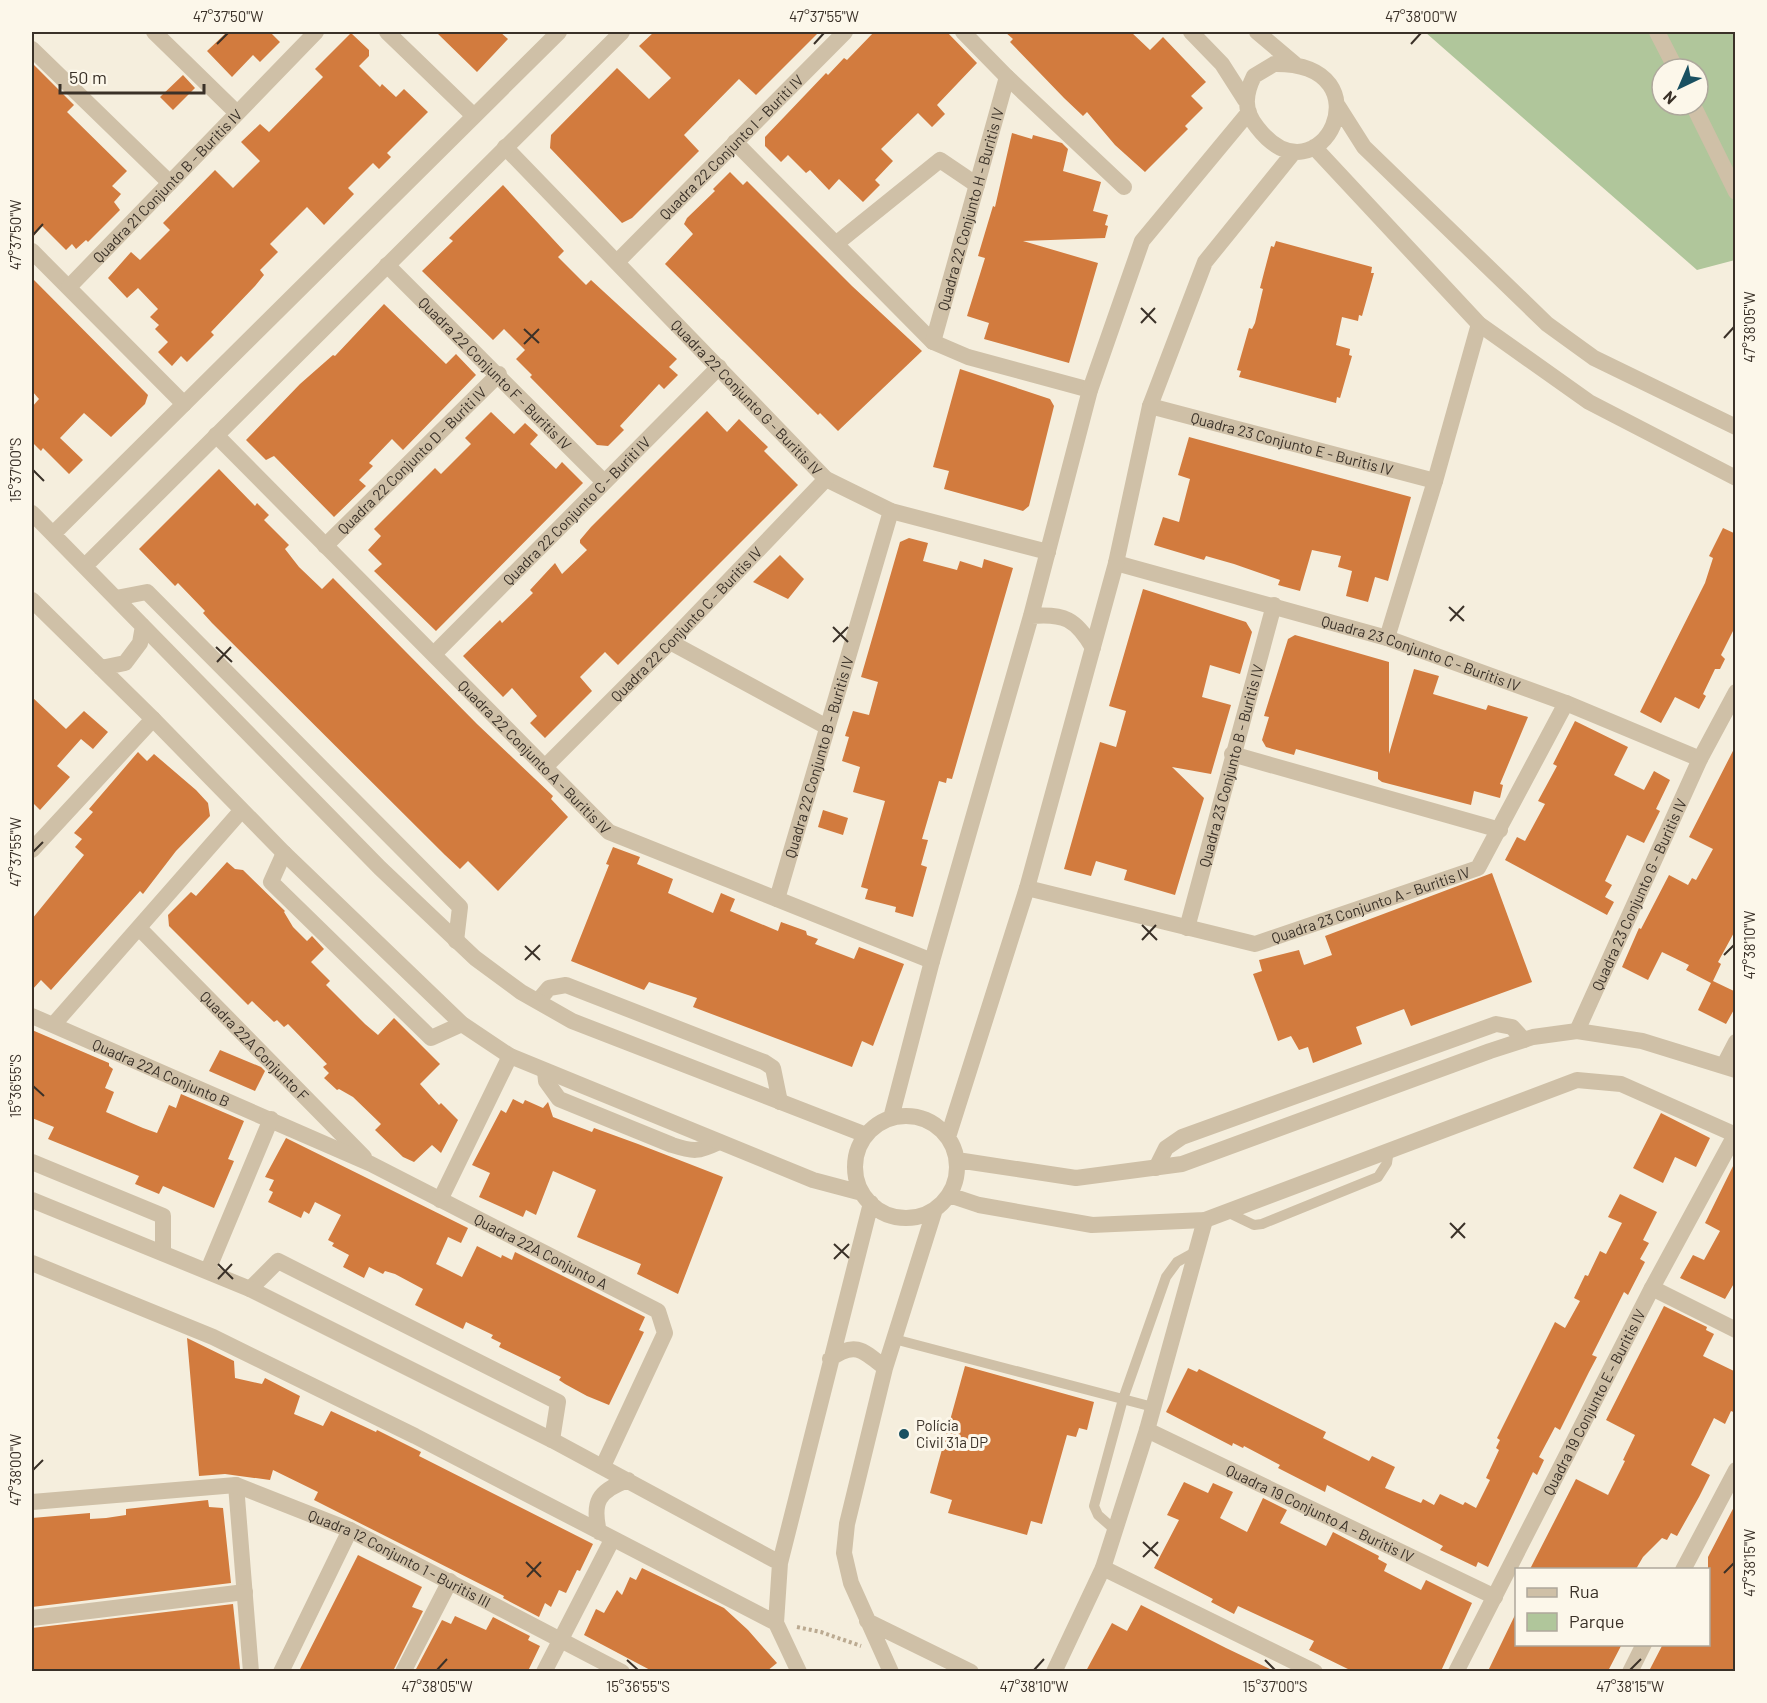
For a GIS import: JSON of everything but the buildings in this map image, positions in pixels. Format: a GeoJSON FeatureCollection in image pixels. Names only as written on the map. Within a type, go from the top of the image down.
{"type":"FeatureCollection","features":[{"type":"Feature","properties":{"kind":"street"},"geometry":{"type":"LineString","coordinates":[[154,32],[237,113]]}},
{"type":"Feature","properties":{"kind":"street","name":"Quadra 21 Conjunto B - Buritis IV"},"geometry":{"type":"LineString","coordinates":[[69,287],[316,32]]}},
{"type":"Feature","properties":{"kind":"street"},"geometry":{"type":"LineString","coordinates":[[387,32],[474,117]]}},
{"type":"Feature","properties":{"kind":"street"},"geometry":{"type":"LineString","coordinates":[[53,534],[559,32]]}},
{"type":"Feature","properties":{"kind":"street"},"geometry":{"type":"LineString","coordinates":[[85,566],[622,32]]}},
{"type":"Feature","properties":{"kind":"street","name":"Quadra 22 Conjunto I - Buriti IV"},"geometry":{"type":"LineString","coordinates":[[617,262],[845,32]]}},
{"type":"Feature","properties":{"kind":"street"},"geometry":{"type":"LineString","coordinates":[[963,32],[1006,77],[1124,187]]}},
{"type":"Feature","properties":{"kind":"street"},"geometry":{"type":"LineString","coordinates":[[1191,32],[1222,64],[1257,127],[1281,147],[1294,152],[1314,147],[1331,132],[1337,120],[1338,106]]}},
{"type":"Feature","properties":{"kind":"street"},"geometry":{"type":"LineString","coordinates":[[1257,32],[1295,64],[1326,82],[1334,91],[1338,106],[1364,147],[1547,324],[1594,358],[1736,428]]}},
{"type":"Feature","properties":{"kind":"street"},"geometry":{"type":"LineString","coordinates":[[1658,32],[1670,57]]}},
{"type":"Feature","properties":{"kind":"street"},"geometry":{"type":"LineString","coordinates":[[32,49],[170,183]]}},
{"type":"Feature","properties":{"kind":"street"},"geometry":{"type":"LineString","coordinates":[[891,1118],[932,961],[1031,616],[1090,390],[1142,241],[1247,106],[1254,76],[1274,64],[1295,64]]}},
{"type":"Feature","properties":{"kind":"street","name":"Quadra 22 Conjunto H - Buritis IV"},"geometry":{"type":"LineString","coordinates":[[933,342],[1006,77]]}},
{"type":"Feature","properties":{"kind":"street"},"geometry":{"type":"LineString","coordinates":[[1699,117],[1736,192]]}},
{"type":"Feature","properties":{"kind":"street"},"geometry":{"type":"LineString","coordinates":[[735,142],[933,342],[968,357],[1090,390]]}},
{"type":"Feature","properties":{"kind":"street","name":"Quadra 22 Conjunto G - Buritis IV"},"geometry":{"type":"LineString","coordinates":[[505,147],[826,478],[891,511],[1048,552]]}},
{"type":"Feature","properties":{"kind":"street"},"geometry":{"type":"LineString","coordinates":[[1314,147],[1479,324],[1588,402],[1736,478]]}},
{"type":"Feature","properties":{"kind":"street"},"geometry":{"type":"LineString","coordinates":[[948,1137],[1027,888],[1116,563],[1150,406],[1205,262],[1294,152]]}},
{"type":"Feature","properties":{"kind":"street"},"geometry":{"type":"LineString","coordinates":[[837,243],[940,160],[977,185]]}},
{"type":"Feature","properties":{"kind":"street"},"geometry":{"type":"LineString","coordinates":[[32,251],[184,404]]}},
{"type":"Feature","properties":{"kind":"street","name":"Quadra 22 Conjunto F - Buritis IV"},"geometry":{"type":"LineString","coordinates":[[387,265],[499,374],[604,482]]}},
{"type":"Feature","properties":{"kind":"street"},"geometry":{"type":"LineString","coordinates":[[1387,638],[1435,481],[1479,324]]}},
{"type":"Feature","properties":{"kind":"street","name":"Quadra 22 Conjunto C - Buriti IV"},"geometry":{"type":"LineString","coordinates":[[434,654],[719,367]]}},
{"type":"Feature","properties":{"kind":"street","name":"Quadra 22 Conjunto D - Buriti IV"},"geometry":{"type":"LineString","coordinates":[[325,546],[499,374]]}},
{"type":"Feature","properties":{"kind":"street","name":"Quadra 23 Conjunto E - Buritis IV"},"geometry":{"type":"LineString","coordinates":[[1150,406],[1435,481]]}},
{"type":"Feature","properties":{"kind":"street","name":"Quadra 22 Conjunto A - Buritis IV"},"geometry":{"type":"LineString","coordinates":[[216,435],[609,832],[932,961]]}},
{"type":"Feature","properties":{"kind":"street","name":"Quadra 22 Conjunto C - Buritis IV"},"geometry":{"type":"LineString","coordinates":[[545,767],[670,642],[826,478]]}},
{"type":"Feature","properties":{"kind":"street","name":"Quadra 22 Conjunto B - Buritis IV"},"geometry":{"type":"LineString","coordinates":[[777,899],[891,511]]}},
{"type":"Feature","properties":{"kind":"street"},"geometry":{"type":"LineString","coordinates":[[32,513],[380,868],[475,958],[572,1021],[866,1135]]}},
{"type":"Feature","properties":{"kind":"street"},"geometry":{"type":"LineString","coordinates":[[1116,563],[1274,605]]}},
{"type":"Feature","properties":{"kind":"street"},"geometry":{"type":"LineString","coordinates":[[116,598],[147,592],[460,907],[456,941]]}},
{"type":"Feature","properties":{"kind":"street"},"geometry":{"type":"LineString","coordinates":[[32,600],[153,719],[241,811],[462,1024],[510,1056],[813,1180],[867,1198],[885,1213],[902,1218],[919,1216],[935,1209],[949,1195],[955,1184],[957,1160],[948,1137],[936,1126],[922,1119],[907,1116],[891,1118],[877,1125],[866,1135],[858,1148],[855,1163],[857,1178],[867,1198],[780,1563],[777,1625],[799,1671]]}},
{"type":"Feature","properties":{"kind":"street","name":"Quadra 23 Conjunto C - Buritis IV"},"geometry":{"type":"LineString","coordinates":[[1274,605],[1387,638],[1566,703],[1700,759]]}},
{"type":"Feature","properties":{"kind":"street","name":"Quadra 23 Conjunto B - Buritis IV"},"geometry":{"type":"LineString","coordinates":[[1187,928],[1232,754],[1274,605]]}},
{"type":"Feature","properties":{"kind":"street"},"geometry":{"type":"LineString","coordinates":[[1031,616],[1055,615],[1069,620],[1084,633],[1093,648]]}},
{"type":"Feature","properties":{"kind":"street"},"geometry":{"type":"LineString","coordinates":[[101,668],[125,663],[141,643],[143,626]]}},
{"type":"Feature","properties":{"kind":"street"},"geometry":{"type":"LineString","coordinates":[[670,642],[827,727]]}},
{"type":"Feature","properties":{"kind":"street","name":"Quadra 23 Conjunto G - Buritis IV"},"geometry":{"type":"LineString","coordinates":[[1577,1031],[1700,759],[1736,692]]}},
{"type":"Feature","properties":{"kind":"street","name":"Quadra 23 Conjunto A - Buritis IV"},"geometry":{"type":"LineString","coordinates":[[1187,928],[1255,944],[1478,868],[1566,703]]}},
{"type":"Feature","properties":{"kind":"street"},"geometry":{"type":"LineString","coordinates":[[32,850],[153,719]]}},
{"type":"Feature","properties":{"kind":"street"},"geometry":{"type":"LineString","coordinates":[[1232,754],[1500,830]]}},
{"type":"Feature","properties":{"kind":"street"},"geometry":{"type":"LineString","coordinates":[[54,1024],[241,811]]}},
{"type":"Feature","properties":{"kind":"street"},"geometry":{"type":"LineString","coordinates":[[284,853],[271,882],[431,1038],[462,1024]]}},
{"type":"Feature","properties":{"kind":"street"},"geometry":{"type":"LineString","coordinates":[[1027,888],[1187,928]]}},
{"type":"Feature","properties":{"kind":"street","name":"Quadra 22A Conjunto F"},"geometry":{"type":"LineString","coordinates":[[140,928],[371,1164]]}},
{"type":"Feature","properties":{"kind":"street"},"geometry":{"type":"LineString","coordinates":[[538,1001],[549,988],[566,985],[764,1062],[773,1068],[780,1102]]}},
{"type":"Feature","properties":{"kind":"street","name":"Quadra 22A Conjunto B"},"geometry":{"type":"LineString","coordinates":[[32,1016],[271,1119]]}},
{"type":"Feature","properties":{"kind":"street"},"geometry":{"type":"LineString","coordinates":[[1156,1168],[1166,1148],[1182,1137],[1496,1024],[1512,1027],[1524,1040]]}},
{"type":"Feature","properties":{"kind":"street"},"geometry":{"type":"LineString","coordinates":[[957,1160],[1076,1178],[1156,1168],[1182,1164],[1374,1092],[1524,1040],[1577,1031],[1642,1041],[1730,1067],[1736,1042]]}},
{"type":"Feature","properties":{"kind":"street"},"geometry":{"type":"LineString","coordinates":[[440,1200],[510,1056]]}},
{"type":"Feature","properties":{"kind":"street"},"geometry":{"type":"LineString","coordinates":[[949,1195],[979,1205],[1092,1225],[1205,1220],[1577,1080],[1621,1084],[1735,1135]]}},
{"type":"Feature","properties":{"kind":"street"},"geometry":{"type":"LineString","coordinates":[[208,1270],[271,1119]]}},
{"type":"Feature","properties":{"kind":"street","name":"Quadra 22A Conjunto A"},"geometry":{"type":"LineString","coordinates":[[271,1119],[371,1164],[658,1311],[665,1332],[603,1466]]}},
{"type":"Feature","properties":{"kind":"street","name":"Quadra 19 Conjunto E - Buritis IV"},"geometry":{"type":"LineString","coordinates":[[1456,1671],[1652,1288],[1735,1135]]}},
{"type":"Feature","properties":{"kind":"street"},"geometry":{"type":"LineString","coordinates":[[32,1162],[163,1216],[163,1252]]}},
{"type":"Feature","properties":{"kind":"street"},"geometry":{"type":"LineString","coordinates":[[32,1200],[250,1289],[603,1466],[780,1563]]}},
{"type":"Feature","properties":{"kind":"street"},"geometry":{"type":"LineString","coordinates":[[887,1664],[851,1583],[844,1553],[847,1524],[885,1368],[935,1209]]}},
{"type":"Feature","properties":{"kind":"street"},"geometry":{"type":"LineString","coordinates":[[1054,1671],[1104,1568],[1153,1407],[1205,1220]]}},
{"type":"Feature","properties":{"kind":"street"},"geometry":{"type":"LineString","coordinates":[[250,1289],[278,1261],[558,1402],[552,1440]]}},
{"type":"Feature","properties":{"kind":"street"},"geometry":{"type":"LineString","coordinates":[[32,1263],[213,1337],[415,1437],[777,1625]]}},
{"type":"Feature","properties":{"kind":"street"},"geometry":{"type":"LineString","coordinates":[[1652,1288],[1736,1330]]}},
{"type":"Feature","properties":{"kind":"street"},"geometry":{"type":"LineString","coordinates":[[830,1359],[844,1349],[855,1348],[866,1352],[885,1368]]}},
{"type":"Feature","properties":{"kind":"street","name":"Quadra 19 Conjunto A - Buritis IV"},"geometry":{"type":"LineString","coordinates":[[1146,1430],[1495,1597]]}},
{"type":"Feature","properties":{"kind":"street"},"geometry":{"type":"LineString","coordinates":[[1684,1568],[1736,1470]]}},
{"type":"Feature","properties":{"kind":"street"},"geometry":{"type":"LineString","coordinates":[[544,1671],[561,1639],[605,1536],[595,1516],[600,1497],[606,1490],[628,1480]]}},
{"type":"Feature","properties":{"kind":"street"},"geometry":{"type":"LineString","coordinates":[[32,1502],[236,1485],[251,1671]]}},
{"type":"Feature","properties":{"kind":"street","name":"Quadra 12 Conjunto 1 - Buritis III"},"geometry":{"type":"LineString","coordinates":[[236,1485],[350,1530],[622,1671]]}},
{"type":"Feature","properties":{"kind":"street"},"geometry":{"type":"LineString","coordinates":[[282,1671],[350,1530]]}},
{"type":"Feature","properties":{"kind":"street"},"geometry":{"type":"LineString","coordinates":[[1104,1568],[1305,1669]]}},
{"type":"Feature","properties":{"kind":"street"},"geometry":{"type":"LineString","coordinates":[[403,1671],[450,1581]]}},
{"type":"Feature","properties":{"kind":"street"},"geometry":{"type":"LineString","coordinates":[[32,1618],[245,1592]]}},
{"type":"Feature","properties":{"kind":"street"},"geometry":{"type":"LineString","coordinates":[[867,1621],[971,1671]]}},
{"type":"Feature","properties":{"kind":"street"},"geometry":{"type":"LineString","coordinates":[[1630,1671],[1643,1646]]}},
{"type":"Feature","properties":{"kind":"lane"},"geometry":{"type":"LineString","coordinates":[[1227,1212],[1254,1225],[1262,1224],[1378,1177],[1388,1163],[1389,1150]]}},
{"type":"Feature","properties":{"kind":"lane"},"geometry":{"type":"LineString","coordinates":[[1115,1530],[1098,1515],[1095,1506],[1123,1399],[1166,1278],[1177,1262],[1197,1251]]}},
{"type":"Feature","properties":{"kind":"lane"},"geometry":{"type":"LineString","coordinates":[[894,1339],[1153,1407]]}},
{"type":"Feature","properties":{"kind":"path"},"geometry":{"type":"LineString","coordinates":[[777,1625],[800,1627],[849,1640],[887,1664]]}},
{"type":"Feature","properties":{"kind":"green space"},"geometry":{"type":"Polygon","coordinates":[[[1425,32],[1735,32],[1735,260],[1697,270],[1425,32]]]}},
{"type":"Feature","properties":{"kind":"place","name":"Polícia Civil 31a DP"},"geometry":{"type":"Point","coordinates":[904,1434]}}]}
